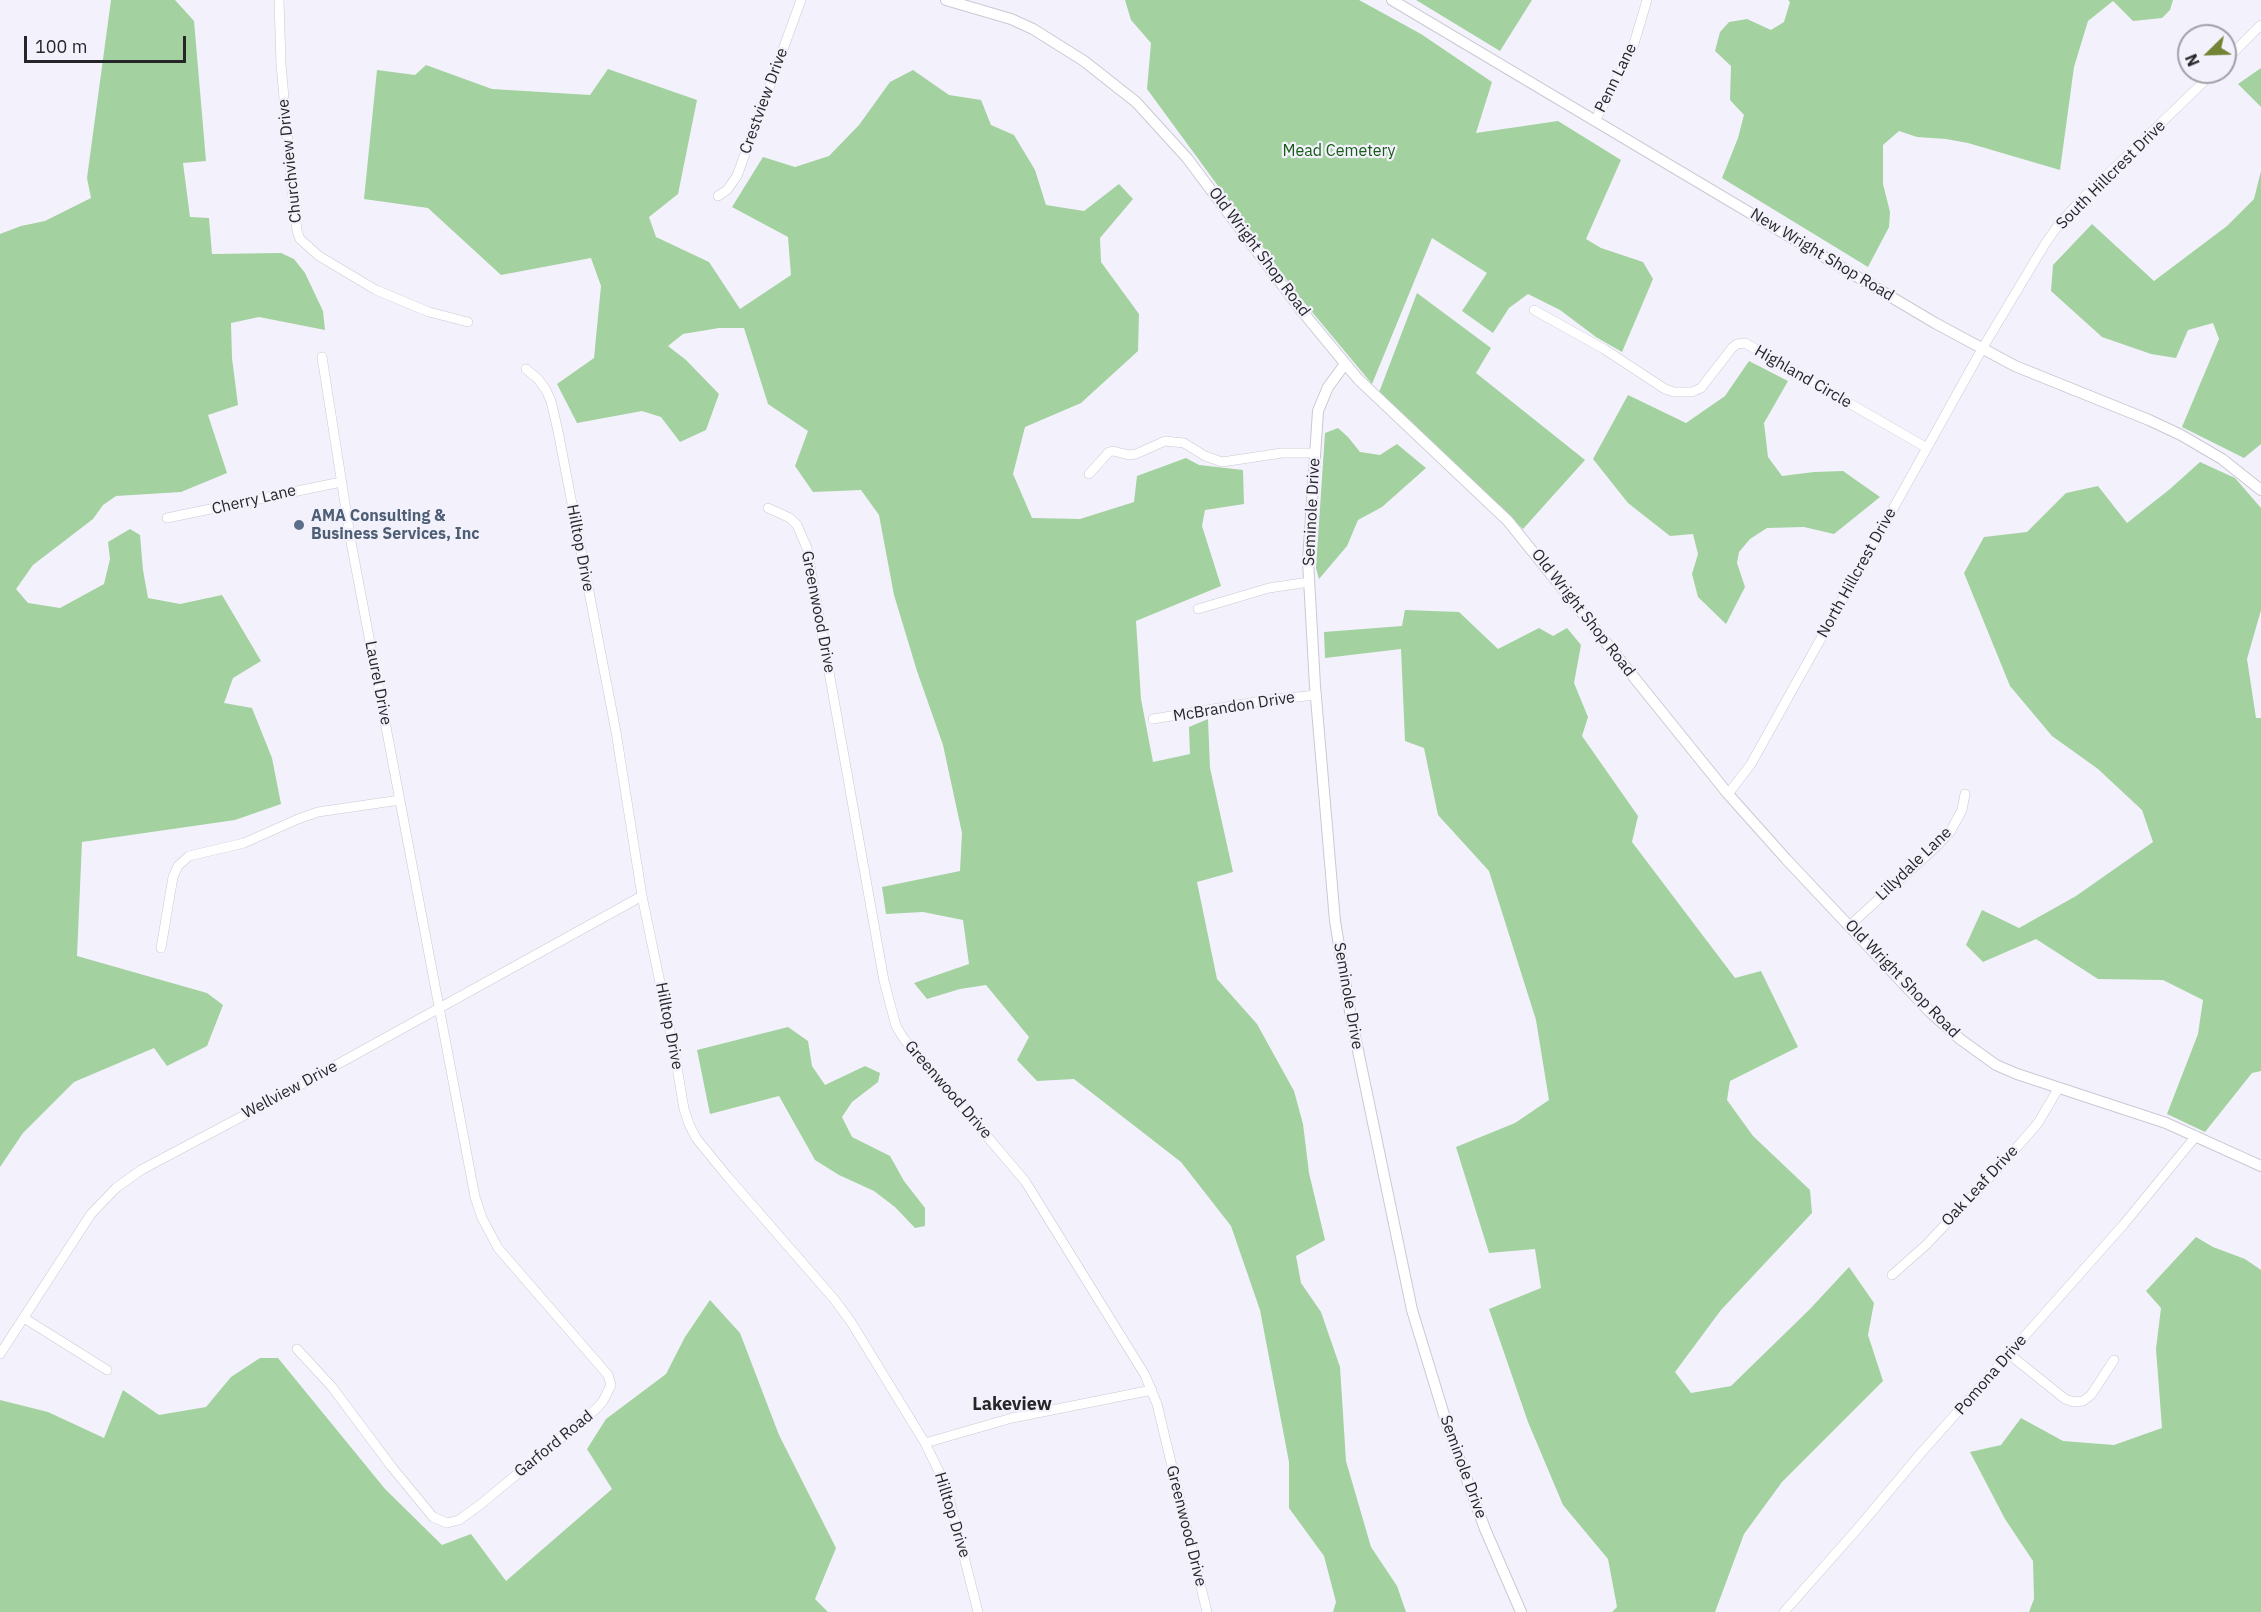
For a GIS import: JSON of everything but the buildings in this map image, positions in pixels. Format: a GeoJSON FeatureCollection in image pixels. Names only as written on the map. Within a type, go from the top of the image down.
{"type":"FeatureCollection","features":[{"type":"Feature","properties":{"kind":"street","name":"Churchview Drive"},"geometry":{"type":"LineString","coordinates":[[279,0],[281,64],[292,189],[300,239],[319,256],[376,290],[429,312],[468,322]]}},
{"type":"Feature","properties":{"kind":"street","name":"Crestview Drive"},"geometry":{"type":"LineString","coordinates":[[718,196],[727,190],[737,176],[801,0]]}},
{"type":"Feature","properties":{"kind":"street","name":"Old Wright Shop Road"},"geometry":{"type":"LineString","coordinates":[[946,0],[1011,19],[1033,29],[1084,61],[1136,102],[1187,158],[1301,310],[1345,364],[1382,403],[1515,528],[1728,794],[1930,1012],[1976,1052],[2017,1074],[2113,1105],[2196,1136],[2261,1166]]}},
{"type":"Feature","properties":{"kind":"street","name":"New Wright Shop Road"},"geometry":{"type":"LineString","coordinates":[[1392,0],[1982,349],[2034,374],[2181,435],[2217,455],[2261,490]]}},
{"type":"Feature","properties":{"kind":"street","name":"Penn Lane"},"geometry":{"type":"LineString","coordinates":[[1595,121],[1634,47],[1647,0]]}},
{"type":"Feature","properties":{"kind":"street"},"geometry":{"type":"LineString","coordinates":[[2237,50],[2261,25]]}},
{"type":"Feature","properties":{"kind":"street","name":"South Hillcrest Drive"},"geometry":{"type":"LineString","coordinates":[[1982,349],[2023,278],[2060,224],[2202,84]]}},
{"type":"Feature","properties":{"kind":"street","name":"Highland Circle"},"geometry":{"type":"LineString","coordinates":[[1534,310],[1604,349],[1674,393],[1692,392],[1701,388],[1732,348],[1737,344],[1745,343],[1927,448]]}},
{"type":"Feature","properties":{"kind":"street","name":"North Hillcrest Drive"},"geometry":{"type":"LineString","coordinates":[[1728,794],[1742,778],[1755,756],[1982,349]]}},
{"type":"Feature","properties":{"kind":"street","name":"Laurel Drive"},"geometry":{"type":"LineString","coordinates":[[322,357],[340,482],[439,1008]]}},
{"type":"Feature","properties":{"kind":"street","name":"Seminole Drive"},"geometry":{"type":"LineString","coordinates":[[1345,364],[1323,397],[1318,411],[1310,513],[1309,582],[1316,695],[1337,931],[1351,1017],[1402,1269],[1428,1368],[1485,1529],[1521,1612]]}},
{"type":"Feature","properties":{"kind":"street","name":"Hilltop Drive"},"geometry":{"type":"LineString","coordinates":[[526,369],[546,390],[558,431],[616,732],[642,896],[684,1109],[689,1124],[696,1138],[727,1176],[834,1299],[851,1322],[925,1443],[946,1486],[978,1612]]}},
{"type":"Feature","properties":{"kind":"street"},"geometry":{"type":"LineString","coordinates":[[1089,474],[1109,452],[1136,454],[1165,441],[1184,443],[1205,456],[1222,462],[1282,453],[1314,453]]}},
{"type":"Feature","properties":{"kind":"street","name":"Cherry Lane"},"geometry":{"type":"LineString","coordinates":[[167,518],[340,482]]}},
{"type":"Feature","properties":{"kind":"street","name":"Greenwood Drive"},"geometry":{"type":"LineString","coordinates":[[768,508],[790,518],[797,525],[807,548],[884,981],[896,1026],[911,1048],[1025,1181],[1134,1356],[1157,1404],[1207,1612]]}},
{"type":"Feature","properties":{"kind":"street"},"geometry":{"type":"LineString","coordinates":[[1198,609],[1269,588],[1309,582]]}},
{"type":"Feature","properties":{"kind":"street","name":"McBrandon Drive"},"geometry":{"type":"LineString","coordinates":[[1153,719],[1268,700],[1316,695]]}},
{"type":"Feature","properties":{"kind":"street","name":"Lillydale Lane"},"geometry":{"type":"LineString","coordinates":[[1849,926],[1950,832],[1962,810],[1965,794]]}},
{"type":"Feature","properties":{"kind":"street"},"geometry":{"type":"LineString","coordinates":[[161,948],[173,877],[178,866],[189,856],[244,843],[318,812],[400,800]]}},
{"type":"Feature","properties":{"kind":"street","name":"Wellview Drive"},"geometry":{"type":"LineString","coordinates":[[0,1353],[91,1214],[116,1188],[141,1170],[273,1101],[642,896]]}},
{"type":"Feature","properties":{"kind":"street","name":"Garford Road"},"geometry":{"type":"LineString","coordinates":[[297,1349],[332,1387],[391,1466],[433,1516],[447,1522],[459,1520],[481,1504],[597,1408],[609,1391],[608,1375],[498,1248],[482,1218],[473,1188],[439,1008]]}},
{"type":"Feature","properties":{"kind":"street","name":"Oak Leaf Drive"},"geometry":{"type":"LineString","coordinates":[[1892,1275],[1926,1245],[2005,1161],[2038,1123],[2058,1089]]}},
{"type":"Feature","properties":{"kind":"street","name":"Pomona Drive"},"geometry":{"type":"LineString","coordinates":[[1784,1612],[2124,1224],[2196,1136]]}},
{"type":"Feature","properties":{"kind":"street"},"geometry":{"type":"LineString","coordinates":[[24,1318],[107,1370]]}},
{"type":"Feature","properties":{"kind":"street"},"geometry":{"type":"LineString","coordinates":[[2008,1354],[2065,1399],[2074,1402],[2083,1401],[2091,1395],[2114,1360]]}},
{"type":"Feature","properties":{"kind":"street"},"geometry":{"type":"LineString","coordinates":[[925,1443],[1012,1418],[1152,1390]]}},
{"type":"Feature","properties":{"kind":"green space"},"geometry":{"type":"Polygon","coordinates":[[[111,0],[175,0],[194,21],[206,161],[183,163],[190,217],[209,218],[212,254],[281,253],[294,259],[305,273],[323,311],[325,330],[259,317],[231,323],[232,358],[238,405],[208,415],[227,473],[181,492],[116,496],[103,505],[93,519],[33,565],[16,589],[28,603],[60,608],[104,584],[110,559],[108,542],[130,529],[140,535],[148,598],[180,604],[222,595],[261,661],[233,678],[224,703],[252,708],[272,758],[281,804],[235,820],[82,842],[77,956],[207,993],[223,1005],[207,1046],[167,1066],[154,1048],[74,1082],[23,1133],[0,1167],[0,234],[21,226],[45,221],[91,198],[87,178],[111,0]]]}},
{"type":"Feature","properties":{"kind":"green space","name":"Mead Cemetery"},"geometry":{"type":"Polygon","coordinates":[[[1125,0],[1359,0],[1421,34],[1492,82],[1476,133],[1558,121],[1621,160],[1586,239],[1601,248],[1643,262],[1653,279],[1622,352],[1596,337],[1560,310],[1528,294],[1509,308],[1493,333],[1462,311],[1487,273],[1432,238],[1372,384],[1298,295],[1147,89],[1151,43],[1131,20],[1125,0]]]}},
{"type":"Feature","properties":{"kind":"green space"},"geometry":{"type":"Polygon","coordinates":[[[1416,0],[1532,0],[1500,51],[1416,0]]]}},
{"type":"Feature","properties":{"kind":"green space"},"geometry":{"type":"Polygon","coordinates":[[[1788,0],[2173,0],[2170,10],[2162,18],[2133,21],[2113,1],[2088,21],[2074,67],[2060,170],[1968,143],[1917,137],[1899,131],[1883,145],[1883,184],[1890,212],[1889,227],[1868,267],[1722,178],[1738,138],[1744,115],[1730,100],[1731,66],[1715,51],[1720,32],[1729,22],[1747,19],[1771,30],[1784,22],[1790,2],[1788,0]]]}},
{"type":"Feature","properties":{"kind":"green space"},"geometry":{"type":"Polygon","coordinates":[[[426,65],[492,89],[590,95],[608,69],[697,100],[678,194],[649,217],[656,237],[709,262],[740,309],[791,275],[788,237],[732,207],[763,157],[795,167],[829,156],[859,125],[890,82],[913,70],[949,95],[981,100],[991,125],[1014,135],[1035,170],[1046,205],[1084,211],[1119,184],[1133,199],[1100,238],[1101,262],[1139,314],[1138,351],[1081,403],[1025,427],[1013,474],[1032,518],[1080,519],[1134,502],[1137,476],[1186,458],[1199,465],[1243,470],[1244,504],[1205,510],[1202,526],[1221,586],[1136,621],[1141,699],[1153,762],[1190,754],[1189,727],[1208,719],[1210,768],[1233,872],[1197,882],[1217,979],[1257,1024],[1294,1091],[1303,1124],[1309,1173],[1325,1240],[1296,1256],[1301,1283],[1321,1312],[1340,1367],[1346,1461],[1371,1547],[1397,1586],[1406,1612],[1333,1612],[1336,1602],[1324,1556],[1289,1508],[1289,1462],[1260,1310],[1231,1226],[1181,1162],[1074,1079],[1037,1081],[1017,1060],[1029,1037],[986,985],[960,989],[927,999],[914,983],[969,964],[963,920],[923,912],[886,914],[882,887],[960,871],[962,833],[943,745],[894,595],[879,515],[861,490],[813,492],[795,466],[808,431],[768,404],[744,328],[719,328],[683,334],[668,346],[686,360],[719,394],[706,430],[680,442],[661,417],[642,411],[577,423],[557,384],[594,358],[601,286],[591,258],[501,275],[428,208],[364,199],[377,70],[415,75],[426,65]]]}},
{"type":"Feature","properties":{"kind":"green space"},"geometry":{"type":"Polygon","coordinates":[[[2261,68],[2261,107],[2238,84],[2261,68]]]}},
{"type":"Feature","properties":{"kind":"green space"},"geometry":{"type":"Polygon","coordinates":[[[2261,171],[2261,444],[2244,458],[2182,427],[2219,339],[2213,323],[2188,330],[2176,358],[2151,354],[2102,337],[2051,291],[2053,265],[2092,224],[2154,281],[2227,226],[2254,199],[2261,171]]]}},
{"type":"Feature","properties":{"kind":"green space"},"geometry":{"type":"Polygon","coordinates":[[[1417,293],[1491,348],[1476,373],[1585,460],[1523,529],[1378,395],[1417,293]]]}},
{"type":"Feature","properties":{"kind":"green space"},"geometry":{"type":"Polygon","coordinates":[[[1749,361],[1788,381],[1764,423],[1768,457],[1782,476],[1843,471],[1880,497],[1834,534],[1804,527],[1767,528],[1750,539],[1739,552],[1737,563],[1745,587],[1726,624],[1698,597],[1692,574],[1698,554],[1693,534],[1670,536],[1628,503],[1593,459],[1628,395],[1686,423],[1725,396],[1749,361]]]}},
{"type":"Feature","properties":{"kind":"green space"},"geometry":{"type":"Polygon","coordinates":[[[1338,428],[1360,452],[1380,455],[1397,444],[1426,468],[1382,507],[1358,520],[1347,546],[1319,579],[1316,568],[1325,433],[1338,428]]]}},
{"type":"Feature","properties":{"kind":"green space"},"geometry":{"type":"Polygon","coordinates":[[[2200,462],[2235,478],[2261,508],[2261,610],[2247,659],[2256,718],[2261,718],[2261,1071],[2252,1073],[2205,1132],[2167,1114],[2198,1034],[2203,1000],[2163,980],[2098,979],[2036,939],[1983,962],[1966,945],[1982,910],[2019,928],[2076,896],[2153,842],[2142,810],[2098,769],[2052,736],[2010,686],[1964,573],[1984,537],[2027,532],[2066,493],[2098,486],[2127,523],[2200,462]]]}},
{"type":"Feature","properties":{"kind":"green space"},"geometry":{"type":"Polygon","coordinates":[[[1405,610],[1459,612],[1498,649],[1539,628],[1553,636],[1567,628],[1581,645],[1574,683],[1588,717],[1582,736],[1638,816],[1632,842],[1735,978],[1761,971],[1798,1047],[1730,1081],[1727,1100],[1753,1136],[1810,1190],[1812,1213],[1721,1310],[1675,1372],[1691,1393],[1731,1386],[1810,1309],[1849,1267],[1874,1303],[1868,1335],[1883,1381],[1782,1482],[1744,1534],[1715,1612],[1612,1612],[1617,1607],[1608,1559],[1563,1505],[1528,1422],[1489,1309],[1541,1288],[1535,1249],[1489,1253],[1456,1147],[1515,1123],[1549,1100],[1536,1020],[1489,871],[1438,815],[1424,748],[1405,741],[1401,649],[1325,658],[1324,632],[1402,626],[1405,610]]]}},
{"type":"Feature","properties":{"kind":"green space"},"geometry":{"type":"Polygon","coordinates":[[[788,1027],[808,1041],[812,1066],[825,1085],[865,1066],[880,1073],[878,1082],[852,1102],[842,1117],[852,1137],[890,1156],[904,1181],[925,1208],[925,1226],[915,1228],[895,1207],[874,1191],[839,1175],[815,1160],[779,1096],[710,1114],[697,1050],[788,1027]]]}},
{"type":"Feature","properties":{"kind":"green space"},"geometry":{"type":"Polygon","coordinates":[[[2196,1237],[2213,1247],[2245,1259],[2261,1270],[2261,1612],[2029,1612],[2034,1599],[2033,1561],[2005,1519],[1970,1452],[2001,1445],[2021,1418],[2063,1441],[2114,1445],[2162,1428],[2156,1349],[2161,1308],[2146,1291],[2196,1237]]]}},
{"type":"Feature","properties":{"kind":"green space"},"geometry":{"type":"Polygon","coordinates":[[[710,1300],[740,1333],[779,1435],[836,1548],[815,1599],[828,1612],[0,1612],[0,1400],[48,1412],[104,1438],[123,1390],[159,1415],[206,1407],[231,1377],[260,1358],[278,1358],[385,1489],[442,1545],[471,1534],[506,1581],[612,1489],[587,1449],[606,1419],[666,1374],[685,1337],[710,1300]]]}},
{"type":"Feature","properties":{"kind":"place","name":"AMA Consulting & Business Services, Inc"},"geometry":{"type":"Point","coordinates":[299,525]}},
{"type":"Feature","properties":{"kind":"district","name":"Lakeview"},"geometry":{"type":"Point","coordinates":[1012,1405]}}]}
